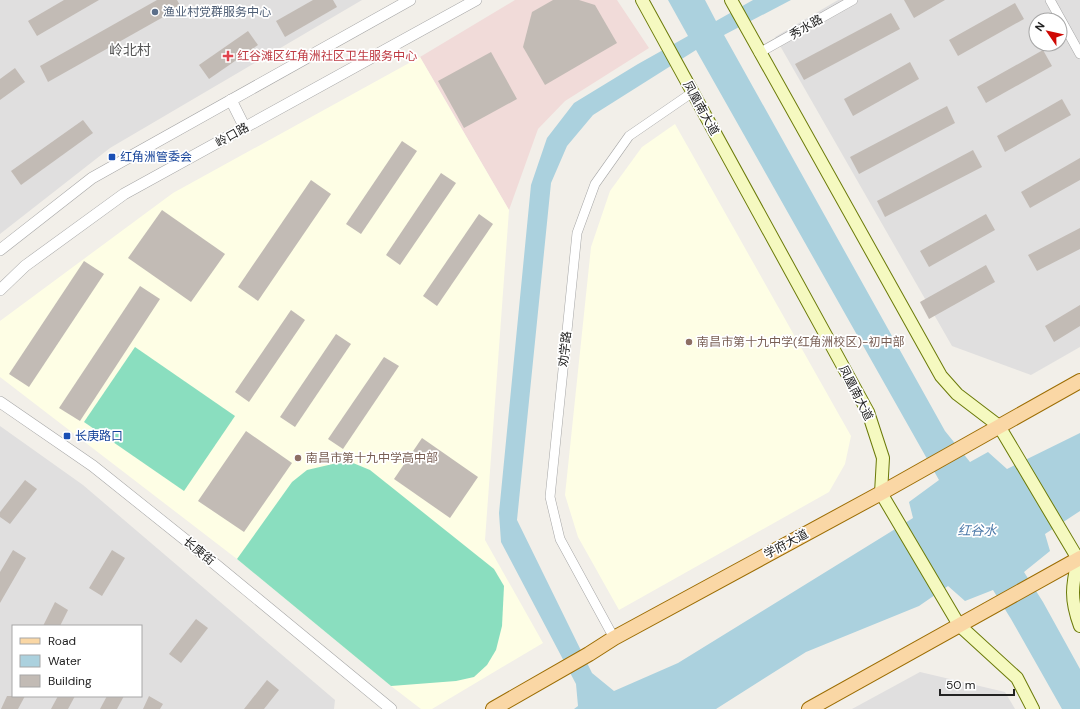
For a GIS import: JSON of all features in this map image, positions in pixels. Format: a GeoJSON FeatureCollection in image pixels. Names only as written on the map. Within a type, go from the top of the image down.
{"type":"FeatureCollection","features":[{"type":"Feature","properties":{"kind":"main road"},"geometry":{"type":"LineString","coordinates":[[731,0],[759,53],[940,376],[957,394],[1000,426],[1020,458],[1062,533],[1079,559],[1073,584],[1073,608],[1080,626]]}},
{"type":"Feature","properties":{"kind":"main road","name":"凤凰南大道"},"geometry":{"type":"LineString","coordinates":[[643,2],[868,412],[883,458],[881,493]]}},
{"type":"Feature","properties":{"kind":"main road","name":"学府大道"},"geometry":{"type":"LineString","coordinates":[[493,709],[614,638],[881,493],[1080,381]]}},
{"type":"Feature","properties":{"kind":"main road"},"geometry":{"type":"LineString","coordinates":[[881,493],[959,625],[1017,678],[1034,709]]}},
{"type":"Feature","properties":{"kind":"main road"},"geometry":{"type":"LineString","coordinates":[[809,709],[1038,580],[1079,559]]}},
{"type":"Feature","properties":{"kind":"street"},"geometry":{"type":"LineString","coordinates":[[0,250],[92,178],[410,0]]}},
{"type":"Feature","properties":{"kind":"street","name":"岭口路"},"geometry":{"type":"LineString","coordinates":[[0,290],[25,266],[124,194],[476,0]]}},
{"type":"Feature","properties":{"kind":"street","name":"秀水路"},"geometry":{"type":"LineString","coordinates":[[759,53],[853,0]]}},
{"type":"Feature","properties":{"kind":"street"},"geometry":{"type":"LineString","coordinates":[[1050,0],[1080,54]]}},
{"type":"Feature","properties":{"kind":"street","name":"劝学路"},"geometry":{"type":"LineString","coordinates":[[614,638],[560,539],[550,497],[577,233],[595,184],[629,136],[693,92]]}},
{"type":"Feature","properties":{"kind":"street"},"geometry":{"type":"LineString","coordinates":[[231,100],[245,128]]}},
{"type":"Feature","properties":{"kind":"street","name":"长庚街"},"geometry":{"type":"LineString","coordinates":[[0,402],[93,466],[198,550],[391,709]]}},
{"type":"Feature","properties":{"kind":"shaded area"},"geometry":{"type":"Polygon","coordinates":[[[0,0],[362,0],[110,148],[0,234],[0,0]]]}},
{"type":"Feature","properties":{"kind":"shaded area"},"geometry":{"type":"Polygon","coordinates":[[[515,0],[617,0],[649,48],[565,101],[538,129],[509,210],[420,57],[515,0]]]}},
{"type":"Feature","properties":{"kind":"shaded area"},"geometry":{"type":"Polygon","coordinates":[[[838,0],[1080,0],[1080,347],[1031,375],[952,346],[775,37],[838,0]]]}},
{"type":"Feature","properties":{"kind":"shaded area","name":"南昌市第十九中学高中部"},"geometry":{"type":"Polygon","coordinates":[[[420,57],[509,210],[485,540],[543,643],[432,709],[421,709],[391,686],[237,559],[0,377],[0,321],[173,193],[420,57]]]}},
{"type":"Feature","properties":{"kind":"shaded area","name":"南昌市第十九中学(红角洲校区)-初中部"},"geometry":{"type":"Polygon","coordinates":[[[675,124],[851,436],[845,464],[829,492],[619,610],[578,537],[565,495],[591,247],[610,191],[642,147],[675,124]]]}},
{"type":"Feature","properties":{"kind":"shaded area"},"geometry":{"type":"Polygon","coordinates":[[[0,426],[83,485],[335,700],[334,709],[0,709],[0,426]]]}},
{"type":"Feature","properties":{"kind":"shaded area"},"geometry":{"type":"Polygon","coordinates":[[[920,672],[1005,692],[1015,709],[852,709],[920,672]]]}},
{"type":"Feature","properties":{"kind":"green space"},"geometry":{"type":"Polygon","coordinates":[[[135,347],[235,416],[184,491],[84,422],[135,347]]]}},
{"type":"Feature","properties":{"kind":"green space"},"geometry":{"type":"Polygon","coordinates":[[[337,463],[353,463],[370,470],[494,569],[504,586],[502,626],[496,650],[487,665],[474,677],[456,681],[391,686],[237,559],[292,482],[307,470],[337,463]]]}},
{"type":"Feature","properties":{"kind":"water","name":"红谷水"},"geometry":{"type":"Polygon","coordinates":[[[668,0],[705,0],[716,21],[753,0],[791,0],[724,35],[945,431],[970,462],[988,452],[1007,469],[1080,433],[1080,511],[1045,534],[1050,551],[1024,572],[1043,602],[1080,669],[1080,709],[1062,709],[993,590],[965,601],[948,586],[919,606],[806,652],[716,709],[574,709],[578,706],[576,684],[501,542],[499,513],[531,185],[547,138],[574,103],[688,36],[668,0]],[[696,50],[593,115],[567,146],[551,183],[517,520],[592,673],[614,691],[678,663],[913,518],[909,502],[939,480],[696,50]]]}},
{"type":"Feature","properties":{"kind":"building"},"geometry":{"type":"Polygon","coordinates":[[[64,0],[99,0],[37,36],[28,21],[64,0]]]}},
{"type":"Feature","properties":{"kind":"building"},"geometry":{"type":"Polygon","coordinates":[[[157,0],[177,0],[181,7],[48,82],[40,66],[157,0]]]}},
{"type":"Feature","properties":{"kind":"building"},"geometry":{"type":"Polygon","coordinates":[[[313,0],[333,0],[337,7],[285,37],[276,21],[313,0]]]}},
{"type":"Feature","properties":{"kind":"building"},"geometry":{"type":"Polygon","coordinates":[[[553,0],[579,0],[595,5],[617,43],[545,85],[523,47],[532,12],[553,0]]]}},
{"type":"Feature","properties":{"kind":"building"},"geometry":{"type":"Polygon","coordinates":[[[904,0],[945,0],[914,18],[904,0]]]}},
{"type":"Feature","properties":{"kind":"building"},"geometry":{"type":"Polygon","coordinates":[[[1015,3],[1024,19],[958,56],[949,40],[1015,3]]]}},
{"type":"Feature","properties":{"kind":"building"},"geometry":{"type":"Polygon","coordinates":[[[891,13],[900,29],[804,80],[795,64],[891,13]]]}},
{"type":"Feature","properties":{"kind":"building"},"geometry":{"type":"Polygon","coordinates":[[[248,31],[258,45],[209,79],[199,65],[248,31]]]}},
{"type":"Feature","properties":{"kind":"building"},"geometry":{"type":"Polygon","coordinates":[[[491,52],[517,99],[464,128],[438,81],[491,52]]]}},
{"type":"Feature","properties":{"kind":"building"},"geometry":{"type":"Polygon","coordinates":[[[1039,52],[1044,52],[1052,66],[986,103],[977,87],[1039,52]]]}},
{"type":"Feature","properties":{"kind":"building"},"geometry":{"type":"Polygon","coordinates":[[[910,62],[919,79],[853,116],[844,99],[910,62]]]}},
{"type":"Feature","properties":{"kind":"building"},"geometry":{"type":"Polygon","coordinates":[[[15,68],[25,82],[0,100],[0,79],[15,68]]]}},
{"type":"Feature","properties":{"kind":"building"},"geometry":{"type":"Polygon","coordinates":[[[1062,99],[1071,115],[1005,152],[997,136],[1062,99]]]}},
{"type":"Feature","properties":{"kind":"building"},"geometry":{"type":"Polygon","coordinates":[[[947,106],[955,123],[859,174],[850,157],[947,106]]]}},
{"type":"Feature","properties":{"kind":"building"},"geometry":{"type":"Polygon","coordinates":[[[83,120],[93,133],[21,185],[11,171],[83,120]]]}},
{"type":"Feature","properties":{"kind":"building"},"geometry":{"type":"Polygon","coordinates":[[[402,141],[417,151],[361,234],[346,224],[402,141]]]}},
{"type":"Feature","properties":{"kind":"building"},"geometry":{"type":"Polygon","coordinates":[[[973,150],[982,167],[885,217],[877,201],[973,150]]]}},
{"type":"Feature","properties":{"kind":"building"},"geometry":{"type":"Polygon","coordinates":[[[1080,158],[1080,180],[1030,208],[1021,192],[1080,158]]]}},
{"type":"Feature","properties":{"kind":"building"},"geometry":{"type":"Polygon","coordinates":[[[441,173],[456,183],[400,265],[386,255],[441,173]]]}},
{"type":"Feature","properties":{"kind":"building"},"geometry":{"type":"Polygon","coordinates":[[[311,180],[331,194],[258,301],[238,287],[311,180]]]}},
{"type":"Feature","properties":{"kind":"building"},"geometry":{"type":"Polygon","coordinates":[[[162,210],[225,254],[191,302],[128,258],[162,210]]]}},
{"type":"Feature","properties":{"kind":"building"},"geometry":{"type":"Polygon","coordinates":[[[479,214],[493,224],[437,306],[423,296],[479,214]]]}},
{"type":"Feature","properties":{"kind":"building"},"geometry":{"type":"Polygon","coordinates":[[[986,214],[995,230],[929,267],[920,251],[986,214]]]}},
{"type":"Feature","properties":{"kind":"building"},"geometry":{"type":"Polygon","coordinates":[[[1080,228],[1080,249],[1037,271],[1028,255],[1080,228]]]}},
{"type":"Feature","properties":{"kind":"building"},"geometry":{"type":"Polygon","coordinates":[[[84,261],[104,274],[29,387],[9,374],[84,261]]]}},
{"type":"Feature","properties":{"kind":"building"},"geometry":{"type":"Polygon","coordinates":[[[986,265],[995,282],[929,319],[920,302],[986,265]]]}},
{"type":"Feature","properties":{"kind":"building"},"geometry":{"type":"Polygon","coordinates":[[[140,286],[160,299],[80,421],[59,408],[140,286]]]}},
{"type":"Feature","properties":{"kind":"building"},"geometry":{"type":"Polygon","coordinates":[[[1080,305],[1080,326],[1054,342],[1045,326],[1080,305]]]}},
{"type":"Feature","properties":{"kind":"building"},"geometry":{"type":"Polygon","coordinates":[[[291,310],[305,320],[249,402],[235,392],[291,310]]]}},
{"type":"Feature","properties":{"kind":"building"},"geometry":{"type":"Polygon","coordinates":[[[336,334],[351,344],[295,427],[280,417],[336,334]]]}},
{"type":"Feature","properties":{"kind":"building"},"geometry":{"type":"Polygon","coordinates":[[[384,357],[399,366],[343,449],[328,439],[384,357]]]}},
{"type":"Feature","properties":{"kind":"building"},"geometry":{"type":"Polygon","coordinates":[[[246,431],[292,463],[244,532],[198,501],[246,431]]]}},
{"type":"Feature","properties":{"kind":"building"},"geometry":{"type":"Polygon","coordinates":[[[422,438],[478,477],[450,518],[394,479],[422,438]]]}},
{"type":"Feature","properties":{"kind":"building"},"geometry":{"type":"Polygon","coordinates":[[[25,480],[37,489],[10,524],[0,517],[0,512],[25,480]]]}},
{"type":"Feature","properties":{"kind":"building"},"geometry":{"type":"Polygon","coordinates":[[[13,550],[26,558],[0,603],[0,572],[13,550]]]}},
{"type":"Feature","properties":{"kind":"building"},"geometry":{"type":"Polygon","coordinates":[[[112,550],[125,558],[102,596],[89,588],[112,550]]]}},
{"type":"Feature","properties":{"kind":"building"},"geometry":{"type":"Polygon","coordinates":[[[55,602],[68,610],[60,625],[44,625],[55,602]]]}},
{"type":"Feature","properties":{"kind":"building"},"geometry":{"type":"Polygon","coordinates":[[[196,619],[208,628],[181,663],[169,654],[196,619]]]}},
{"type":"Feature","properties":{"kind":"building"},"geometry":{"type":"Polygon","coordinates":[[[267,680],[279,690],[264,709],[244,709],[267,680]]]}},
{"type":"Feature","properties":{"kind":"building"},"geometry":{"type":"Polygon","coordinates":[[[7,696],[24,697],[18,709],[1,709],[7,696]]]}},
{"type":"Feature","properties":{"kind":"building"},"geometry":{"type":"Polygon","coordinates":[[[149,696],[163,704],[160,709],[143,709],[149,696]]]}},
{"type":"Feature","properties":{"kind":"building"},"geometry":{"type":"Polygon","coordinates":[[[57,697],[74,697],[68,709],[51,709],[57,697]]]}},
{"type":"Feature","properties":{"kind":"building"},"geometry":{"type":"Polygon","coordinates":[[[106,697],[123,697],[117,709],[100,709],[106,697]]]}},
{"type":"Feature","properties":{"kind":"place","name":"渔业村党群服务中心"},"geometry":{"type":"Point","coordinates":[155,12]}},
{"type":"Feature","properties":{"kind":"place","name":"红谷滩区红角洲社区卫生服务中心"},"geometry":{"type":"Point","coordinates":[228,56]}},
{"type":"Feature","properties":{"kind":"place","name":"红角洲管委会"},"geometry":{"type":"Point","coordinates":[112,157]}},
{"type":"Feature","properties":{"kind":"place","name":"南昌市第十九中学(红角洲校区)-初中部"},"geometry":{"type":"Point","coordinates":[689,342]}},
{"type":"Feature","properties":{"kind":"place","name":"长庚路口"},"geometry":{"type":"Point","coordinates":[67,436]}},
{"type":"Feature","properties":{"kind":"place","name":"南昌市第十九中学高中部"},"geometry":{"type":"Point","coordinates":[298,458]}},
{"type":"Feature","properties":{"kind":"district","name":"岭北村"},"geometry":{"type":"Point","coordinates":[130,50]}}]}
